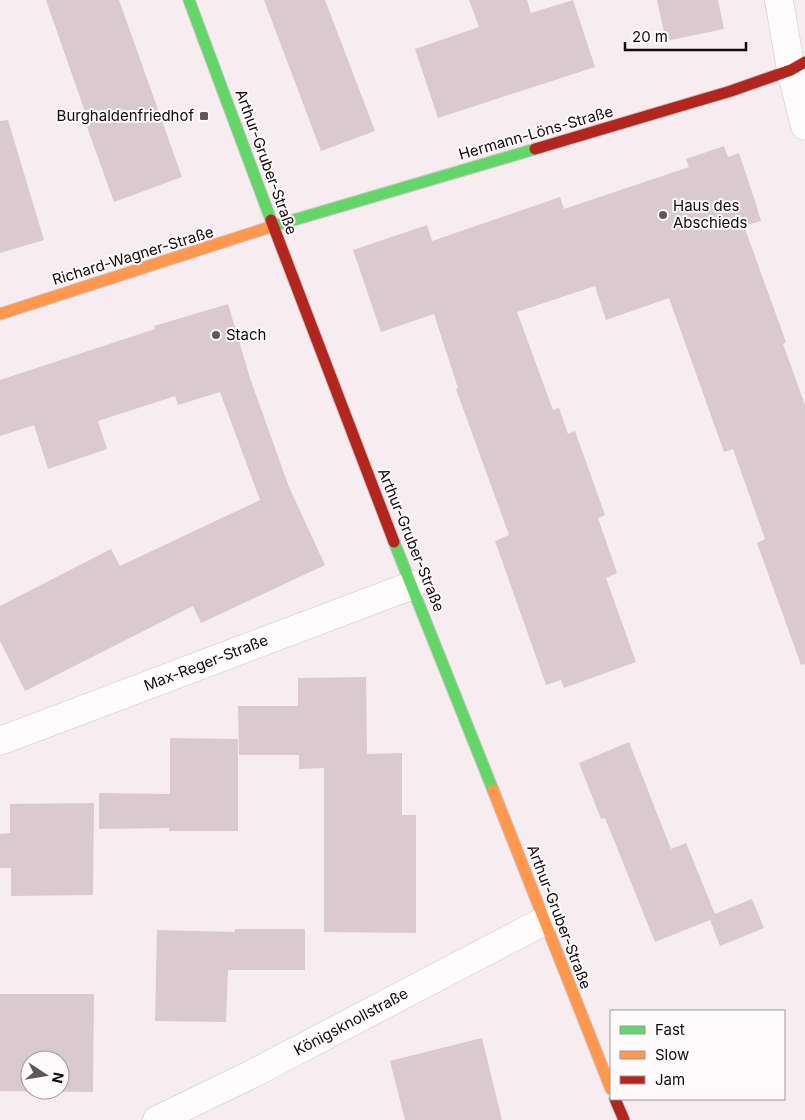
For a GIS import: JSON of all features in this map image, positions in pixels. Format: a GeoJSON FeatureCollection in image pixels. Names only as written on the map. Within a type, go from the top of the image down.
{"type":"FeatureCollection","features":[{"type":"Feature","properties":{"kind":"street","name":"Arthur-Gruber-Straße"},"geometry":{"type":"LineString","coordinates":[[189,0],[336,394],[413,584],[610,1086]]}},
{"type":"Feature","properties":{"kind":"street"},"geometry":{"type":"LineString","coordinates":[[779,0],[798,66],[805,126]]}},
{"type":"Feature","properties":{"kind":"street","name":"Hermann-Löns-Straße"},"geometry":{"type":"LineString","coordinates":[[274,228],[303,217],[730,91],[798,66]]}},
{"type":"Feature","properties":{"kind":"street","name":"Richard-Wagner-Straße"},"geometry":{"type":"LineString","coordinates":[[0,314],[274,228]]}},
{"type":"Feature","properties":{"kind":"street","name":"Max-Reger-Straße"},"geometry":{"type":"LineString","coordinates":[[0,741],[413,584]]}},
{"type":"Feature","properties":{"kind":"street","name":"Königsknollstraße"},"geometry":{"type":"LineString","coordinates":[[157,1120],[254,1073],[544,921]]}},
{"type":"Feature","properties":{"kind":"street"},"geometry":{"type":"LineString","coordinates":[[615,1100],[624,1120]]}},
{"type":"Feature","properties":{"kind":"building"},"geometry":{"type":"Polygon","coordinates":[[[46,0],[119,0],[182,177],[114,202],[87,127],[90,126],[46,0]]]}},
{"type":"Feature","properties":{"kind":"building"},"geometry":{"type":"Polygon","coordinates":[[[264,0],[325,0],[375,131],[321,151],[264,0]]]}},
{"type":"Feature","properties":{"kind":"building"},"geometry":{"type":"Polygon","coordinates":[[[469,0],[527,0],[531,13],[573,0],[595,67],[438,118],[415,49],[479,27],[469,0]]]}},
{"type":"Feature","properties":{"kind":"building"},"geometry":{"type":"Polygon","coordinates":[[[657,0],[718,0],[724,29],[666,41],[657,0]]]}},
{"type":"Feature","properties":{"kind":"building"},"geometry":{"type":"Polygon","coordinates":[[[8,120],[44,240],[0,253],[0,121],[8,120]]]}},
{"type":"Feature","properties":{"kind":"building"},"geometry":{"type":"Polygon","coordinates":[[[724,146],[728,157],[739,153],[755,201],[761,221],[744,226],[786,342],[783,344],[805,405],[805,664],[801,665],[757,543],[765,539],[733,449],[724,452],[669,298],[606,320],[595,286],[517,312],[553,410],[559,408],[568,434],[575,431],[605,515],[598,518],[617,573],[606,578],[636,662],[564,688],[561,680],[546,685],[495,541],[509,535],[456,389],[458,388],[434,314],[381,332],[353,250],[427,225],[432,241],[560,197],[564,209],[689,167],[686,159],[724,146]]]}},
{"type":"Feature","properties":{"kind":"building"},"geometry":{"type":"Polygon","coordinates":[[[228,304],[250,378],[289,487],[325,565],[201,623],[193,606],[25,691],[0,641],[0,606],[111,549],[120,566],[260,500],[220,392],[178,405],[175,396],[98,421],[107,449],[48,469],[34,425],[0,436],[0,380],[155,329],[154,326],[228,304]]]}},
{"type":"Feature","properties":{"kind":"building"},"geometry":{"type":"Polygon","coordinates":[[[366,677],[367,754],[402,753],[402,815],[416,815],[416,933],[324,932],[324,768],[299,769],[299,755],[239,755],[238,706],[298,706],[298,678],[366,677]]]}},
{"type":"Feature","properties":{"kind":"building"},"geometry":{"type":"Polygon","coordinates":[[[170,738],[238,739],[238,831],[169,831],[169,828],[99,829],[99,793],[170,794],[170,738]]]}},
{"type":"Feature","properties":{"kind":"building"},"geometry":{"type":"Polygon","coordinates":[[[629,742],[671,849],[686,843],[715,914],[752,899],[764,928],[720,946],[710,920],[655,942],[605,818],[601,819],[579,763],[629,742]]]}},
{"type":"Feature","properties":{"kind":"building"},"geometry":{"type":"Polygon","coordinates":[[[94,803],[93,895],[11,896],[11,868],[0,868],[0,834],[10,833],[10,804],[94,803]]]}},
{"type":"Feature","properties":{"kind":"building"},"geometry":{"type":"Polygon","coordinates":[[[235,929],[305,929],[305,970],[228,970],[226,1022],[155,1021],[157,930],[235,932],[235,929]]]}},
{"type":"Feature","properties":{"kind":"building"},"geometry":{"type":"Polygon","coordinates":[[[0,994],[94,994],[93,1092],[70,1092],[70,1050],[20,1050],[20,1091],[0,1091],[0,994]]]}},
{"type":"Feature","properties":{"kind":"building"},"geometry":{"type":"Polygon","coordinates":[[[482,1038],[502,1120],[405,1120],[390,1061],[482,1038]]]}},
{"type":"Feature","properties":{"kind":"traffic: fast"},"geometry":{"type":"LineString","coordinates":[[189,0],[271,220]]}},
{"type":"Feature","properties":{"kind":"traffic: fast"},"geometry":{"type":"LineString","coordinates":[[270,227],[535,149]]}},
{"type":"Feature","properties":{"kind":"traffic: fast"},"geometry":{"type":"LineString","coordinates":[[394,542],[493,790]]}},
{"type":"Feature","properties":{"kind":"traffic: slow"},"geometry":{"type":"LineString","coordinates":[[0,314],[270,227]]}},
{"type":"Feature","properties":{"kind":"traffic: slow"},"geometry":{"type":"LineString","coordinates":[[493,790],[610,1086]]}},
{"type":"Feature","properties":{"kind":"traffic: jam"},"geometry":{"type":"LineString","coordinates":[[535,149],[731,91],[791,70],[805,62]]}},
{"type":"Feature","properties":{"kind":"traffic: jam"},"geometry":{"type":"LineString","coordinates":[[271,220],[394,542]]}},
{"type":"Feature","properties":{"kind":"traffic: jam"},"geometry":{"type":"LineString","coordinates":[[615,1100],[624,1120]]}},
{"type":"Feature","properties":{"kind":"place","name":"Burghaldenfriedhof"},"geometry":{"type":"Point","coordinates":[204,116]}},
{"type":"Feature","properties":{"kind":"place","name":"Haus des Abschieds"},"geometry":{"type":"Point","coordinates":[663,215]}},
{"type":"Feature","properties":{"kind":"place","name":"Stach"},"geometry":{"type":"Point","coordinates":[216,335]}}]}
